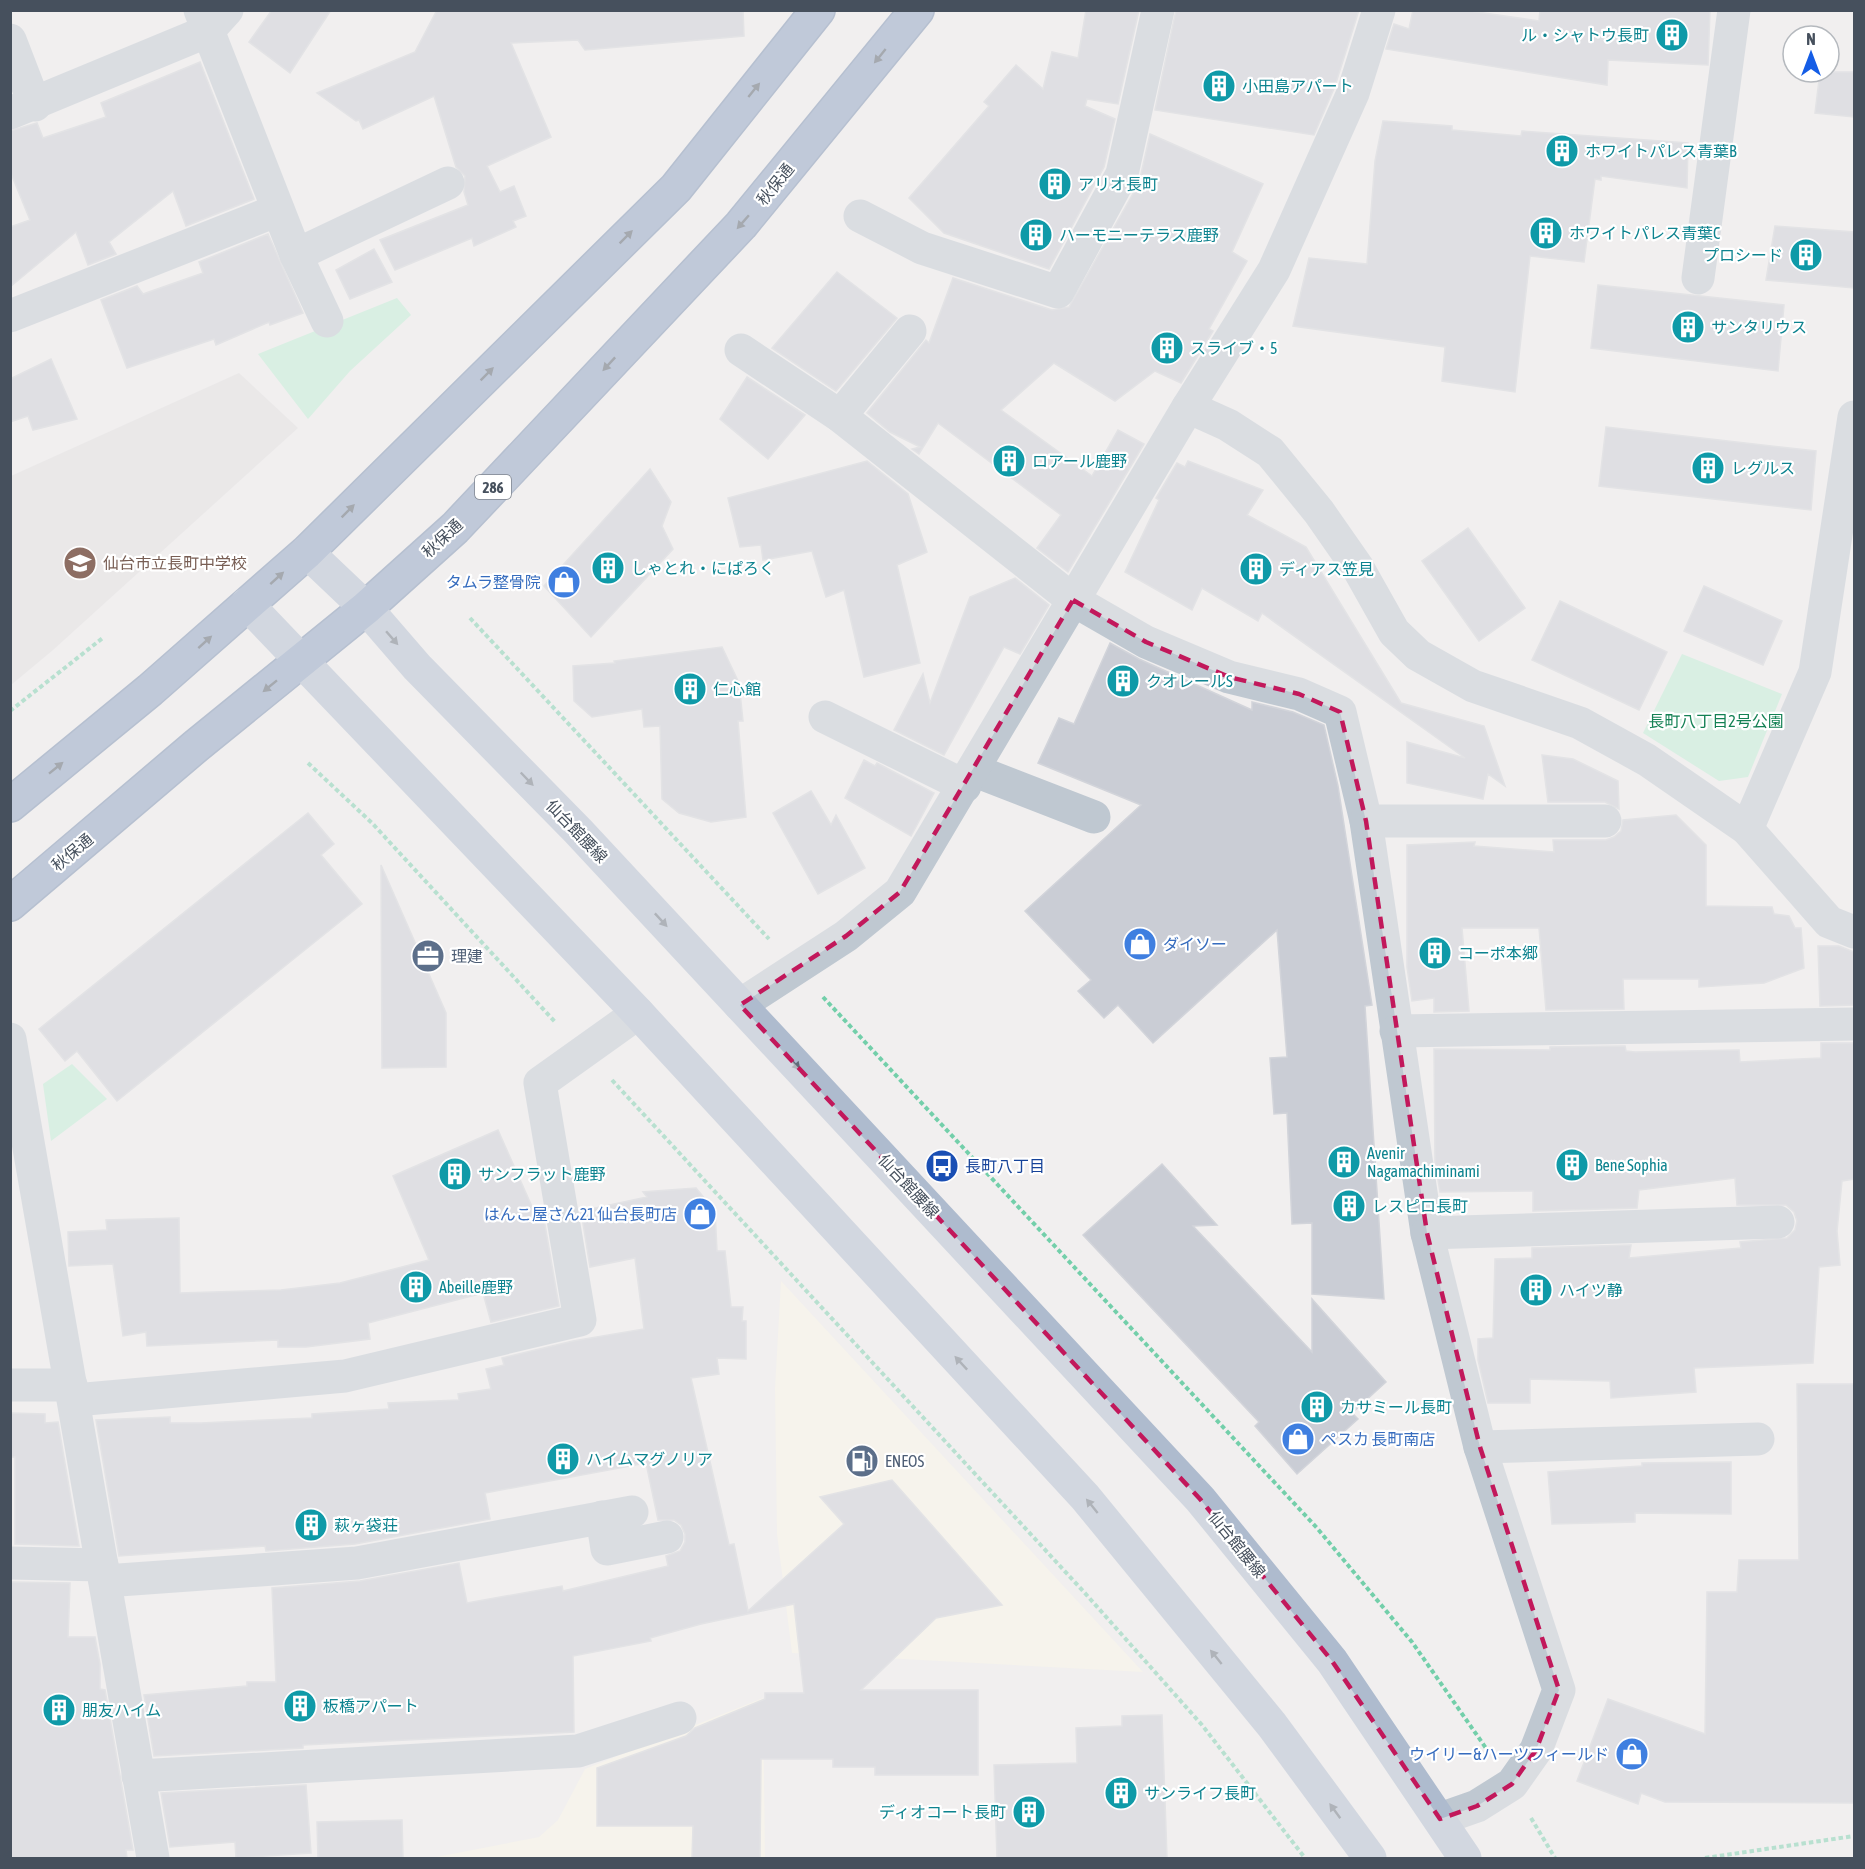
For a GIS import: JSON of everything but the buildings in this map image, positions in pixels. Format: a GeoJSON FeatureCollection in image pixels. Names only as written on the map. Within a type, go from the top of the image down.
{"type":"FeatureCollection","features":[{"type":"Feature","properties":{"kind":"highway"},"geometry":{"type":"LineString","coordinates":[[10,805],[150,690],[306,552],[676,188],[818,10]]}},
{"type":"Feature","properties":{"kind":"highway","name":"秋保通"},"geometry":{"type":"LineString","coordinates":[[10,904],[196,746],[366,608],[455,528],[741,225],[917,10]]}},
{"type":"Feature","properties":{"kind":"main road","name":"仙台館腰線"},"geometry":{"type":"LineString","coordinates":[[306,552],[366,608],[417,667],[578,831],[1200,1499],[1332,1661],[1466,1858]]}},
{"type":"Feature","properties":{"kind":"main road"},"geometry":{"type":"LineString","coordinates":[[248,604],[638,1013],[1085,1497],[1272,1725],[1370,1858]]}},
{"type":"Feature","properties":{"kind":"street"},"geometry":{"type":"LineString","coordinates":[[860,216],[922,248],[1058,292],[1122,174],[1158,10]]}},
{"type":"Feature","properties":{"kind":"street"},"geometry":{"type":"LineString","coordinates":[[741,1005],[846,936],[900,892],[1188,407],[1274,270],[1353,93],[1379,10]]}},
{"type":"Feature","properties":{"kind":"street"},"geometry":{"type":"LineString","coordinates":[[1698,278],[1734,10]]}},
{"type":"Feature","properties":{"kind":"street"},"geometry":{"type":"LineString","coordinates":[[10,40],[23,109],[212,17],[278,210],[327,321]]}},
{"type":"Feature","properties":{"kind":"street"},"geometry":{"type":"LineString","coordinates":[[296,255],[448,183]]}},
{"type":"Feature","properties":{"kind":"street"},"geometry":{"type":"LineString","coordinates":[[10,316],[278,210]]}},
{"type":"Feature","properties":{"kind":"street"},"geometry":{"type":"LineString","coordinates":[[840,416],[910,331]]}},
{"type":"Feature","properties":{"kind":"street"},"geometry":{"type":"LineString","coordinates":[[741,350],[840,416],[1073,600],[1146,642],[1218,673],[1299,694],[1340,711],[1366,821],[1427,1233],[1480,1447],[1558,1690],[1536,1750],[1512,1784],[1477,1806],[1440,1819]]}},
{"type":"Feature","properties":{"kind":"street"},"geometry":{"type":"LineString","coordinates":[[1188,407],[1228,425],[1270,452],[1320,512],[1358,568],[1394,632],[1418,655],[1473,686],[1580,723],[1647,760],[1747,828],[1828,922],[1854,932]]}},
{"type":"Feature","properties":{"kind":"street"},"geometry":{"type":"LineString","coordinates":[[1747,828],[1815,672],[1854,417]]}},
{"type":"Feature","properties":{"kind":"street"},"geometry":{"type":"LineString","coordinates":[[825,717],[969,778],[1094,817]]}},
{"type":"Feature","properties":{"kind":"street"},"geometry":{"type":"LineString","coordinates":[[1366,821],[1605,821]]}},
{"type":"Feature","properties":{"kind":"street"},"geometry":{"type":"LineString","coordinates":[[10,1385],[73,1393],[345,1377],[580,1320],[540,1083],[638,1013]]}},
{"type":"Feature","properties":{"kind":"street"},"geometry":{"type":"LineString","coordinates":[[1396,1030],[1854,1024]]}},
{"type":"Feature","properties":{"kind":"street"},"geometry":{"type":"LineString","coordinates":[[10,1039],[153,1858]]}},
{"type":"Feature","properties":{"kind":"street"},"geometry":{"type":"LineString","coordinates":[[1427,1233],[1778,1222]]}},
{"type":"Feature","properties":{"kind":"street"},"geometry":{"type":"LineString","coordinates":[[1480,1447],[1758,1439]]}},
{"type":"Feature","properties":{"kind":"street"},"geometry":{"type":"LineString","coordinates":[[10,1563],[104,1573],[357,1563],[617,1515],[608,1549],[667,1537]]}},
{"type":"Feature","properties":{"kind":"street"},"geometry":{"type":"LineString","coordinates":[[138,1776],[578,1751],[680,1718]]}},
{"type":"Feature","properties":{"kind":"path"},"geometry":{"type":"LineString","coordinates":[[470,618],[1317,1528],[1412,1642],[1512,1784],[1555,1858]]}},
{"type":"Feature","properties":{"kind":"path"},"geometry":{"type":"LineString","coordinates":[[10,711],[104,637]]}},
{"type":"Feature","properties":{"kind":"path"},"geometry":{"type":"LineString","coordinates":[[308,763],[372,823],[1084,1592],[1202,1725],[1305,1858]]}},
{"type":"Feature","properties":{"kind":"path"},"geometry":{"type":"LineString","coordinates":[[1705,1858],[1854,1836]]}},
{"type":"Feature","properties":{"kind":"highlighted area"},"geometry":{"type":"Polygon","coordinates":[[[1073,600],[1146,642],[1229,677],[1299,694],[1340,712],[1366,821],[1427,1233],[1480,1447],[1559,1690],[1536,1750],[1512,1784],[1477,1806],[1440,1819],[1332,1661],[1200,1499],[740,1005],[846,936],[900,892],[1073,600]]]}},
{"type":"Feature","properties":{"kind":"shaded area","name":"仙台市立長町中学校"},"geometry":{"type":"Polygon","coordinates":[[[239,373],[298,428],[53,650],[11,685],[11,476],[239,373]]]}},
{"type":"Feature","properties":{"kind":"shaded area","name":"ENEOS"},"geometry":{"type":"Polygon","coordinates":[[[781,1281],[1143,1672],[792,1653],[777,1534],[775,1388],[781,1281]]]}},
{"type":"Feature","properties":{"kind":"shaded area"},"geometry":{"type":"Polygon","coordinates":[[[763,1698],[765,1858],[431,1858],[539,1837],[558,1820],[585,1769],[763,1698]]]}},
{"type":"Feature","properties":{"kind":"green space"},"geometry":{"type":"Polygon","coordinates":[[[397,298],[411,315],[350,371],[308,419],[258,354],[397,298]]]}},
{"type":"Feature","properties":{"kind":"green space","name":"長町八丁目2号公園"},"geometry":{"type":"Polygon","coordinates":[[[1682,654],[1782,694],[1748,777],[1719,781],[1643,733],[1682,654]]]}},
{"type":"Feature","properties":{"kind":"green space"},"geometry":{"type":"Polygon","coordinates":[[[72,1064],[107,1099],[51,1141],[43,1084],[72,1064]]]}},
{"type":"Feature","properties":{"kind":"place","name":"ル・シャトウ長町"},"geometry":{"type":"Point","coordinates":[1672,35]}},
{"type":"Feature","properties":{"kind":"place","name":"小田島アパート"},"geometry":{"type":"Point","coordinates":[1219,86]}},
{"type":"Feature","properties":{"kind":"place","name":"ホワイトパレス青葉B"},"geometry":{"type":"Point","coordinates":[1562,151]}},
{"type":"Feature","properties":{"kind":"place","name":"アリオ長町"},"geometry":{"type":"Point","coordinates":[1055,184]}},
{"type":"Feature","properties":{"kind":"place","name":"ホワイトパレス青葉C"},"geometry":{"type":"Point","coordinates":[1546,233]}},
{"type":"Feature","properties":{"kind":"place","name":"ハーモニーテラス鹿野"},"geometry":{"type":"Point","coordinates":[1036,235]}},
{"type":"Feature","properties":{"kind":"place","name":"プロシード"},"geometry":{"type":"Point","coordinates":[1806,255]}},
{"type":"Feature","properties":{"kind":"place","name":"サンタリウス"},"geometry":{"type":"Point","coordinates":[1688,327]}},
{"type":"Feature","properties":{"kind":"place","name":"スライブ・5"},"geometry":{"type":"Point","coordinates":[1167,348]}},
{"type":"Feature","properties":{"kind":"place","name":"ロアール鹿野"},"geometry":{"type":"Point","coordinates":[1009,461]}},
{"type":"Feature","properties":{"kind":"place","name":"レグルス"},"geometry":{"type":"Point","coordinates":[1708,468]}},
{"type":"Feature","properties":{"kind":"place","name":"仙台市立長町中学校"},"geometry":{"type":"Point","coordinates":[80,563]}},
{"type":"Feature","properties":{"kind":"place","name":"しゃとれ・にぱろく"},"geometry":{"type":"Point","coordinates":[608,568]}},
{"type":"Feature","properties":{"kind":"place","name":"ディアス笠見"},"geometry":{"type":"Point","coordinates":[1256,569]}},
{"type":"Feature","properties":{"kind":"place","name":"タムラ整骨院"},"geometry":{"type":"Point","coordinates":[564,582]}},
{"type":"Feature","properties":{"kind":"place","name":"クオレールS"},"geometry":{"type":"Point","coordinates":[1123,681]}},
{"type":"Feature","properties":{"kind":"place","name":"仁心館"},"geometry":{"type":"Point","coordinates":[690,689]}},
{"type":"Feature","properties":{"kind":"place","name":"ダイソー"},"geometry":{"type":"Point","coordinates":[1140,944]}},
{"type":"Feature","properties":{"kind":"place","name":"コーポ本郷"},"geometry":{"type":"Point","coordinates":[1435,953]}},
{"type":"Feature","properties":{"kind":"place","name":"理建"},"geometry":{"type":"Point","coordinates":[428,956]}},
{"type":"Feature","properties":{"kind":"place","name":"Avenir Nagamachiminami"},"geometry":{"type":"Point","coordinates":[1344,1162]}},
{"type":"Feature","properties":{"kind":"place","name":"Bene Sophia"},"geometry":{"type":"Point","coordinates":[1572,1165]}},
{"type":"Feature","properties":{"kind":"place","name":"長町八丁目"},"geometry":{"type":"Point","coordinates":[942,1166]}},
{"type":"Feature","properties":{"kind":"place","name":"サンフラット鹿野"},"geometry":{"type":"Point","coordinates":[455,1174]}},
{"type":"Feature","properties":{"kind":"place","name":"レスピロ長町"},"geometry":{"type":"Point","coordinates":[1349,1206]}},
{"type":"Feature","properties":{"kind":"place","name":"はんこ屋さん21 仙台長町店"},"geometry":{"type":"Point","coordinates":[700,1214]}},
{"type":"Feature","properties":{"kind":"place","name":"Abeille鹿野"},"geometry":{"type":"Point","coordinates":[416,1287]}},
{"type":"Feature","properties":{"kind":"place","name":"ハイツ静"},"geometry":{"type":"Point","coordinates":[1536,1290]}},
{"type":"Feature","properties":{"kind":"place","name":"カサミール長町"},"geometry":{"type":"Point","coordinates":[1317,1407]}},
{"type":"Feature","properties":{"kind":"place","name":"ペスカ 長町南店"},"geometry":{"type":"Point","coordinates":[1298,1439]}},
{"type":"Feature","properties":{"kind":"place","name":"ハイムマグノリア"},"geometry":{"type":"Point","coordinates":[563,1459]}},
{"type":"Feature","properties":{"kind":"place","name":"ENEOS"},"geometry":{"type":"Point","coordinates":[862,1461]}},
{"type":"Feature","properties":{"kind":"place","name":"萩ヶ袋荘"},"geometry":{"type":"Point","coordinates":[311,1525]}},
{"type":"Feature","properties":{"kind":"place","name":"板橋アパート"},"geometry":{"type":"Point","coordinates":[300,1706]}},
{"type":"Feature","properties":{"kind":"place","name":"朋友ハイム"},"geometry":{"type":"Point","coordinates":[59,1710]}},
{"type":"Feature","properties":{"kind":"place","name":"ウイリー&ハーツフィールド"},"geometry":{"type":"Point","coordinates":[1632,1754]}},
{"type":"Feature","properties":{"kind":"place","name":"サンライフ長町"},"geometry":{"type":"Point","coordinates":[1121,1793]}},
{"type":"Feature","properties":{"kind":"place","name":"ディオコート長町"},"geometry":{"type":"Point","coordinates":[1029,1812]}}]}
